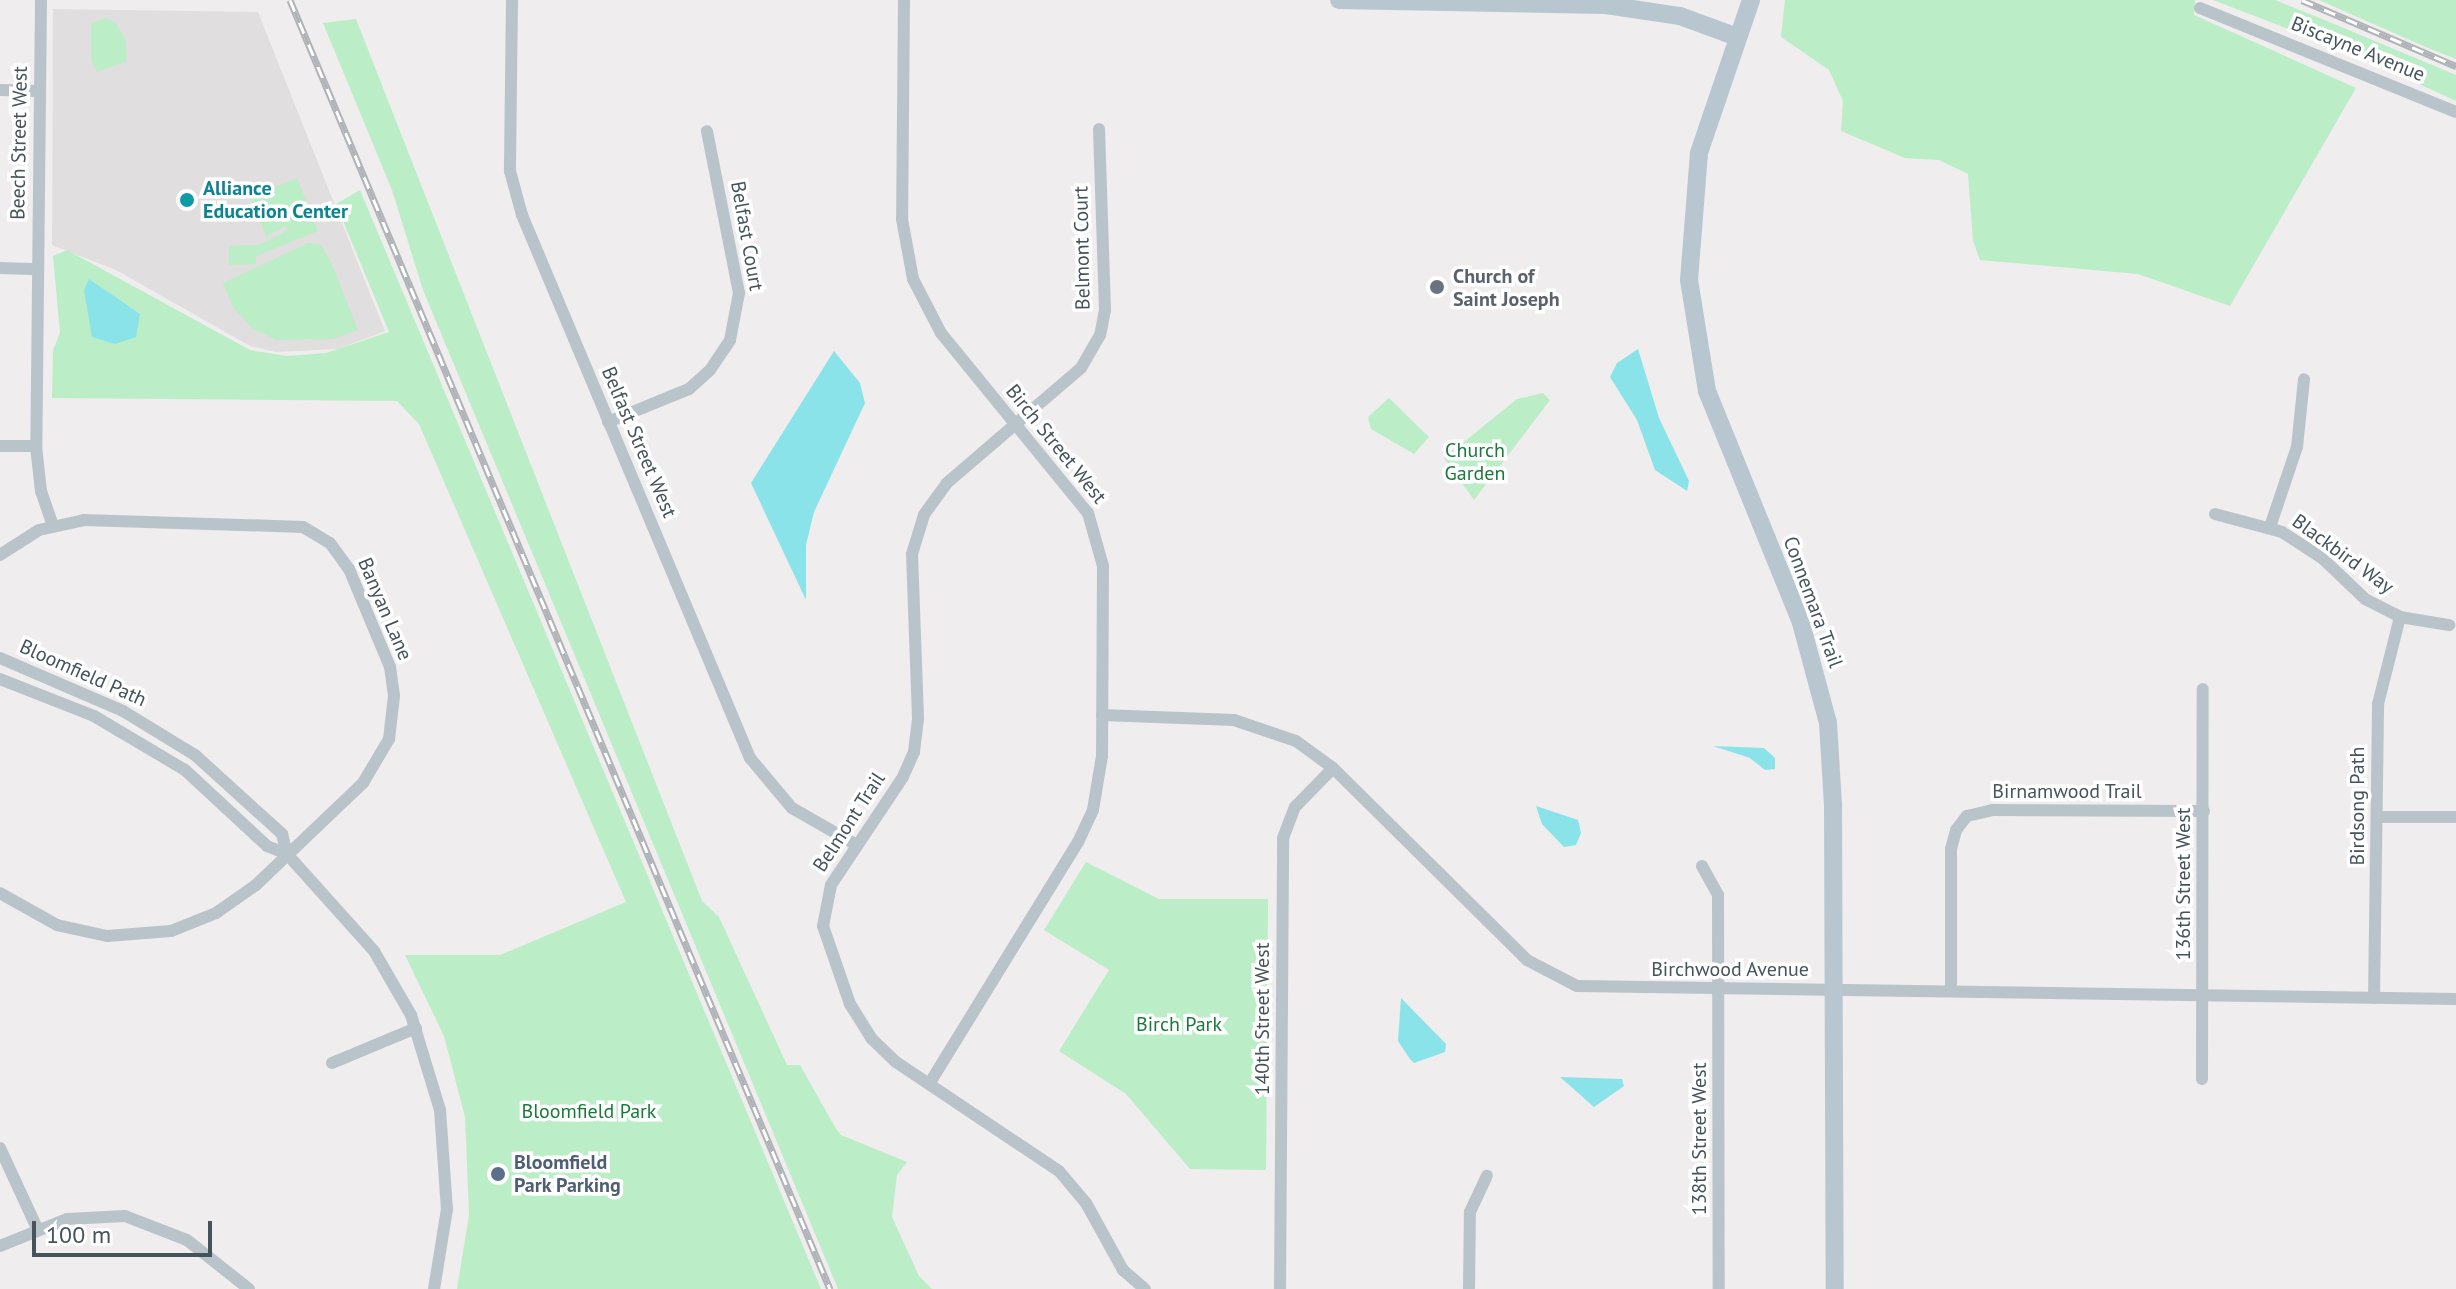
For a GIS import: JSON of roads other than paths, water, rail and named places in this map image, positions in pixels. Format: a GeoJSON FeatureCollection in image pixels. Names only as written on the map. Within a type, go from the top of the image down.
{"type":"FeatureCollection","features":[{"type":"Feature","properties":{"kind":"street","name":"Beech Street West"},"geometry":{"type":"LineString","coordinates":[[41,0],[36,446],[41,491],[53,525]]}},
{"type":"Feature","properties":{"kind":"street","name":"Belfast Street West"},"geometry":{"type":"LineString","coordinates":[[512,0],[513,186],[608,422],[757,771],[792,808],[855,844]]}},
{"type":"Feature","properties":{"kind":"street","name":"Birch Street West"},"geometry":{"type":"LineString","coordinates":[[904,0],[902,219],[910,268],[941,333],[1095,525],[1103,566],[1101,776],[1087,826],[930,1083]]}},
{"type":"Feature","properties":{"kind":"street"},"geometry":{"type":"LineString","coordinates":[[1339,0],[1606,5],[1680,16],[1737,37]]}},
{"type":"Feature","properties":{"kind":"street","name":"Connemara Trail"},"geometry":{"type":"LineString","coordinates":[[1751,0],[1710,112],[1694,180],[1691,306],[1715,414],[1801,623],[1821,687],[1832,761],[1835,1289]]}},
{"type":"Feature","properties":{"kind":"street","name":"Biscayne Avenue"},"geometry":{"type":"LineString","coordinates":[[2200,8],[2456,112]]}},
{"type":"Feature","properties":{"kind":"street"},"geometry":{"type":"LineString","coordinates":[[0,90],[40,91]]}},
{"type":"Feature","properties":{"kind":"street","name":"Belmont Court"},"geometry":{"type":"LineString","coordinates":[[1014,424],[1081,368],[1104,323],[1099,129]]}},
{"type":"Feature","properties":{"kind":"street","name":"Belfast Court"},"geometry":{"type":"LineString","coordinates":[[608,422],[689,389],[710,370],[730,340],[739,293],[707,131]]}},
{"type":"Feature","properties":{"kind":"street"},"geometry":{"type":"LineString","coordinates":[[0,268],[38,269]]}},
{"type":"Feature","properties":{"kind":"street"},"geometry":{"type":"LineString","coordinates":[[2270,527],[2297,447],[2304,379]]}},
{"type":"Feature","properties":{"kind":"street","name":"Belmont Trail"},"geometry":{"type":"LineString","coordinates":[[1014,424],[938,492],[919,528],[912,554],[918,719],[914,752],[903,777],[855,844],[827,893],[823,918],[826,948],[871,1038],[930,1083],[1059,1171],[1086,1203],[1123,1270],[1145,1289]]}},
{"type":"Feature","properties":{"kind":"street"},"geometry":{"type":"LineString","coordinates":[[0,446],[36,446]]}},
{"type":"Feature","properties":{"kind":"street","name":"Blackbird Way"},"geometry":{"type":"LineString","coordinates":[[2215,514],[2270,527],[2311,550],[2365,599],[2400,617],[2449,625]]}},
{"type":"Feature","properties":{"kind":"street","name":"Banyan Lane"},"geometry":{"type":"LineString","coordinates":[[0,555],[53,525],[100,519],[292,525],[322,536],[344,560],[390,667],[393,721],[384,750],[363,783],[231,905],[185,927],[154,934],[107,936],[73,930],[33,915],[0,893]]}},
{"type":"Feature","properties":{"kind":"street","name":"Birdsong Path"},"geometry":{"type":"LineString","coordinates":[[2374,998],[2378,704],[2400,617]]}},
{"type":"Feature","properties":{"kind":"street","name":"Bloomfield Path"},"geometry":{"type":"LineString","coordinates":[[0,658],[123,711],[195,755],[282,834],[287,854]]}},
{"type":"Feature","properties":{"kind":"street","name":"Bloomfield Path"},"geometry":{"type":"LineString","coordinates":[[0,679],[94,716],[158,751],[226,803],[267,846],[287,854],[374,951],[416,1028],[435,1087],[445,1146],[446,1226],[434,1289]]}},
{"type":"Feature","properties":{"kind":"street","name":"136th Street West"},"geometry":{"type":"LineString","coordinates":[[2202,1079],[2203,689]]}},
{"type":"Feature","properties":{"kind":"street","name":"Birchwood Avenue"},"geometry":{"type":"LineString","coordinates":[[1102,715],[1212,717],[1255,724],[1296,741],[1333,768],[1527,960],[1551,977],[1593,988],[2203,992],[2456,999]]}},
{"type":"Feature","properties":{"kind":"street","name":"140th Street West"},"geometry":{"type":"LineString","coordinates":[[1280,1289],[1283,838],[1295,807],[1333,768]]}},
{"type":"Feature","properties":{"kind":"street","name":"Birnamwood Trail"},"geometry":{"type":"LineString","coordinates":[[1951,991],[1951,849],[1956,830],[1967,816],[1992,810],[2204,811]]}},
{"type":"Feature","properties":{"kind":"street"},"geometry":{"type":"LineString","coordinates":[[2377,817],[2456,817]]}},
{"type":"Feature","properties":{"kind":"street","name":"138th Street West"},"geometry":{"type":"LineString","coordinates":[[1702,866],[1718,895],[1719,1289]]}},
{"type":"Feature","properties":{"kind":"street"},"geometry":{"type":"LineString","coordinates":[[332,1063],[416,1028]]}},
{"type":"Feature","properties":{"kind":"street"},"geometry":{"type":"LineString","coordinates":[[0,1148],[37,1228]]}},
{"type":"Feature","properties":{"kind":"street"},"geometry":{"type":"LineString","coordinates":[[1469,1289],[1470,1212],[1487,1176]]}},
{"type":"Feature","properties":{"kind":"street"},"geometry":{"type":"LineString","coordinates":[[0,1246],[37,1228],[84,1216],[143,1220],[207,1252],[249,1289]]}},
{"type":"Feature","properties":{"kind":"water"},"geometry":{"type":"Polygon","coordinates":[[[89,279],[140,314],[136,337],[115,344],[92,337],[84,290],[89,279]]]}},
{"type":"Feature","properties":{"kind":"water"},"geometry":{"type":"Polygon","coordinates":[[[1638,349],[1659,418],[1689,481],[1687,491],[1655,470],[1637,420],[1610,377],[1617,363],[1638,349]]]}},
{"type":"Feature","properties":{"kind":"water"},"geometry":{"type":"Polygon","coordinates":[[[834,351],[860,383],[865,403],[814,512],[806,545],[806,600],[751,483],[834,351]]]}},
{"type":"Feature","properties":{"kind":"water"},"geometry":{"type":"Polygon","coordinates":[[[1713,746],[1764,748],[1775,758],[1775,769],[1765,770],[1750,758],[1713,746]]]}},
{"type":"Feature","properties":{"kind":"water"},"geometry":{"type":"Polygon","coordinates":[[[1536,806],[1578,820],[1581,833],[1576,845],[1564,847],[1542,824],[1536,806]]]}},
{"type":"Feature","properties":{"kind":"water"},"geometry":{"type":"Polygon","coordinates":[[[1401,998],[1446,1044],[1445,1052],[1414,1063],[1410,1059],[1398,1041],[1401,998]]]}},
{"type":"Feature","properties":{"kind":"water"},"geometry":{"type":"Polygon","coordinates":[[[1560,1077],[1622,1079],[1624,1086],[1594,1107],[1560,1077]]]}},
{"type":"Feature","properties":{"kind":"railway"},"geometry":{"type":"LineString","coordinates":[[290,0],[830,1289]]}},
{"type":"Feature","properties":{"kind":"railway"},"geometry":{"type":"LineString","coordinates":[[2302,0],[2456,66]]}},
{"type":"Feature","properties":{"kind":"place","name":"Alliance Education Center"},"geometry":{"type":"Point","coordinates":[187,200]}},
{"type":"Feature","properties":{"kind":"place","name":"Church of Saint Joseph"},"geometry":{"type":"Point","coordinates":[1437,287]}},
{"type":"Feature","properties":{"kind":"place","name":"Bloomfield Park Parking"},"geometry":{"type":"Point","coordinates":[498,1174]}},
{"type":"Feature","properties":{"kind":"park label","name":"Church Garden"},"geometry":{"type":"Point","coordinates":[1475,462]}},
{"type":"Feature","properties":{"kind":"park label","name":"Birch Park"},"geometry":{"type":"Point","coordinates":[1179,1024]}},
{"type":"Feature","properties":{"kind":"park label","name":"Bloomfield Park"},"geometry":{"type":"Point","coordinates":[589,1111]}}]}
